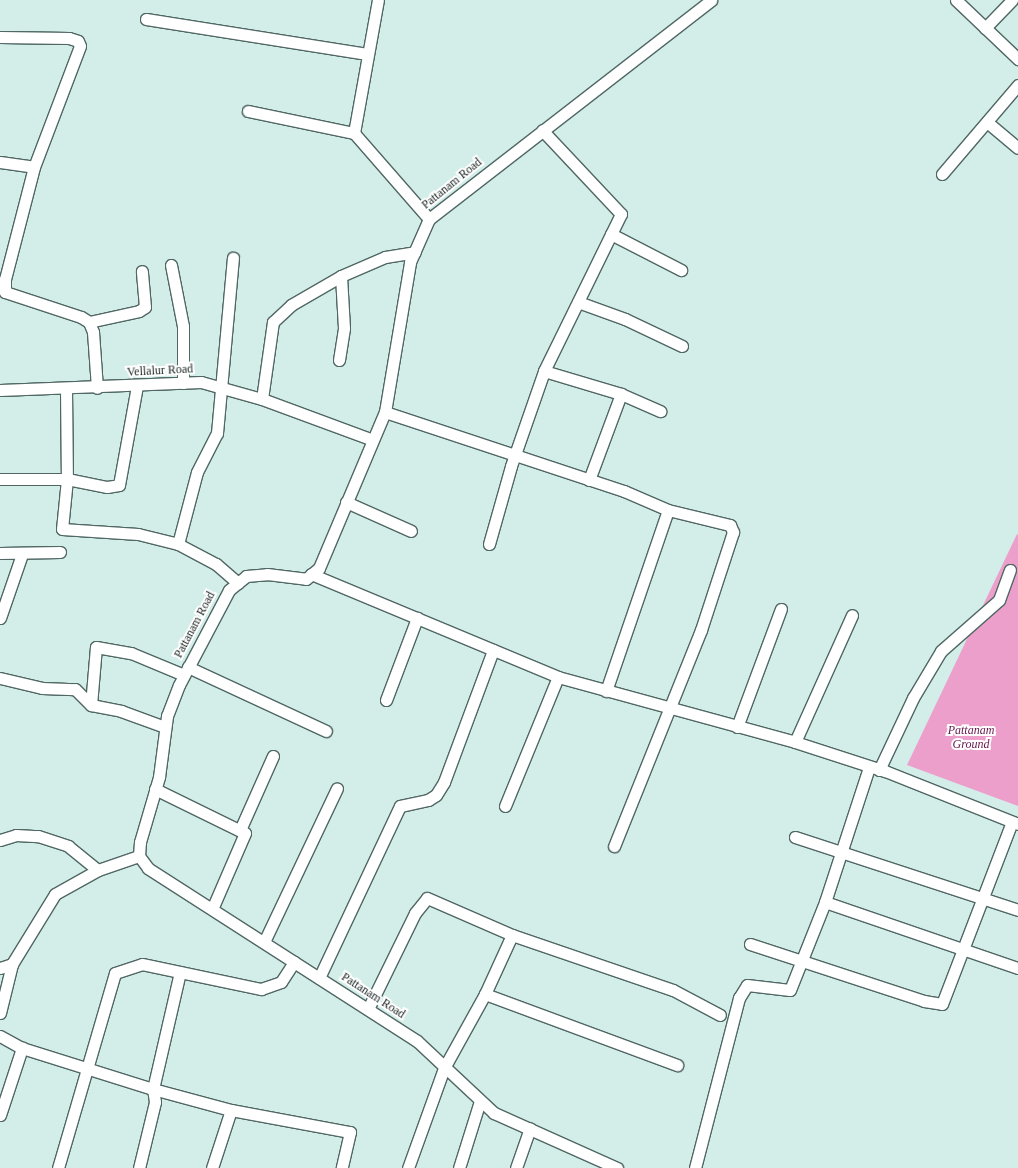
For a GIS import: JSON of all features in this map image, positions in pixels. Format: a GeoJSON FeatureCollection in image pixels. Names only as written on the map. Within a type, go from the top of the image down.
{"type":"FeatureCollection","features":[{"type":"Feature","properties":{"kind":"street"},"geometry":{"type":"LineString","coordinates":[[354,133],[378,0]]}},
{"type":"Feature","properties":{"kind":"street","name":"Pattanam Road"},"geometry":{"type":"LineString","coordinates":[[617,1168],[494,1113],[417,1041],[213,908],[148,868],[139,856],[155,789],[165,727],[186,671],[228,590],[246,576],[267,574],[306,579],[319,568],[385,412],[414,252],[429,219],[711,0]]}},
{"type":"Feature","properties":{"kind":"street"},"geometry":{"type":"LineString","coordinates":[[956,0],[1018,59]]}},
{"type":"Feature","properties":{"kind":"street"},"geometry":{"type":"LineString","coordinates":[[985,28],[1012,0]]}},
{"type":"Feature","properties":{"kind":"street"},"geometry":{"type":"LineString","coordinates":[[146,20],[368,54]]}},
{"type":"Feature","properties":{"kind":"street"},"geometry":{"type":"LineString","coordinates":[[0,37],[69,38],[80,46],[34,167],[6,280],[5,292],[81,316],[89,322],[94,332],[96,388]]}},
{"type":"Feature","properties":{"kind":"street"},"geometry":{"type":"LineString","coordinates":[[942,174],[1018,85]]}},
{"type":"Feature","properties":{"kind":"street"},"geometry":{"type":"LineString","coordinates":[[248,112],[354,133],[429,219]]}},
{"type":"Feature","properties":{"kind":"street"},"geometry":{"type":"LineString","coordinates":[[987,122],[1018,148]]}},
{"type":"Feature","properties":{"kind":"street"},"geometry":{"type":"LineString","coordinates":[[488,544],[514,455],[544,371],[621,214],[542,130]]}},
{"type":"Feature","properties":{"kind":"street"},"geometry":{"type":"LineString","coordinates":[[0,162],[34,167]]}},
{"type":"Feature","properties":{"kind":"street"},"geometry":{"type":"LineString","coordinates":[[611,234],[680,270]]}},
{"type":"Feature","properties":{"kind":"street"},"geometry":{"type":"LineString","coordinates":[[262,399],[273,322],[291,305],[341,276],[385,257],[414,252]]}},
{"type":"Feature","properties":{"kind":"street"},"geometry":{"type":"LineString","coordinates":[[178,544],[197,472],[217,433],[223,388],[233,258]]}},
{"type":"Feature","properties":{"kind":"street"},"geometry":{"type":"LineString","coordinates":[[171,265],[183,326],[182,383]]}},
{"type":"Feature","properties":{"kind":"street"},"geometry":{"type":"LineString","coordinates":[[89,322],[145,307],[142,272]]}},
{"type":"Feature","properties":{"kind":"street"},"geometry":{"type":"LineString","coordinates":[[339,360],[344,328],[341,276]]}},
{"type":"Feature","properties":{"kind":"street"},"geometry":{"type":"LineString","coordinates":[[578,302],[625,319],[682,346]]}},
{"type":"Feature","properties":{"kind":"street"},"geometry":{"type":"LineString","coordinates":[[544,371],[621,394],[660,411]]}},
{"type":"Feature","properties":{"kind":"street","name":"Vellalur Road"},"geometry":{"type":"LineString","coordinates":[[0,390],[96,388],[201,382],[262,399],[373,440]]}},
{"type":"Feature","properties":{"kind":"street"},"geometry":{"type":"LineString","coordinates":[[0,479],[67,479],[106,487],[119,485],[137,386]]}},
{"type":"Feature","properties":{"kind":"street"},"geometry":{"type":"LineString","coordinates":[[66,389],[67,479],[62,529],[138,534],[178,544],[216,564],[238,583]]}},
{"type":"Feature","properties":{"kind":"street"},"geometry":{"type":"LineString","coordinates":[[589,480],[621,394]]}},
{"type":"Feature","properties":{"kind":"street"},"geometry":{"type":"LineString","coordinates":[[385,412],[651,501],[668,510],[730,525],[733,532],[701,630],[614,846]]}},
{"type":"Feature","properties":{"kind":"street"},"geometry":{"type":"LineString","coordinates":[[346,502],[411,531]]}},
{"type":"Feature","properties":{"kind":"street"},"geometry":{"type":"LineString","coordinates":[[606,691],[668,510]]}},
{"type":"Feature","properties":{"kind":"street"},"geometry":{"type":"LineString","coordinates":[[0,553],[60,552]]}},
{"type":"Feature","properties":{"kind":"street"},"geometry":{"type":"LineString","coordinates":[[0,618],[22,554]]}},
{"type":"Feature","properties":{"kind":"street"},"geometry":{"type":"LineString","coordinates":[[695,1168],[739,998],[747,985],[790,990],[825,902],[841,852],[874,768],[941,651],[999,600],[1010,570]]}},
{"type":"Feature","properties":{"kind":"street"},"geometry":{"type":"LineString","coordinates":[[311,574],[558,677],[795,742],[874,768],[1015,823],[962,946],[942,1004],[924,1001],[750,944]]}},
{"type":"Feature","properties":{"kind":"street"},"geometry":{"type":"LineString","coordinates":[[737,727],[780,608]]}},
{"type":"Feature","properties":{"kind":"street"},"geometry":{"type":"LineString","coordinates":[[795,742],[852,615]]}},
{"type":"Feature","properties":{"kind":"street"},"geometry":{"type":"LineString","coordinates":[[386,700],[417,618]]}},
{"type":"Feature","properties":{"kind":"street"},"geometry":{"type":"LineString","coordinates":[[91,705],[96,647],[131,653],[186,671],[326,731]]}},
{"type":"Feature","properties":{"kind":"street"},"geometry":{"type":"LineString","coordinates":[[319,978],[400,806],[428,800],[436,794],[444,782],[493,650]]}},
{"type":"Feature","properties":{"kind":"street"},"geometry":{"type":"LineString","coordinates":[[504,806],[558,677]]}},
{"type":"Feature","properties":{"kind":"street"},"geometry":{"type":"LineString","coordinates":[[0,678],[42,688],[75,689],[91,705],[121,711],[165,727]]}},
{"type":"Feature","properties":{"kind":"street"},"geometry":{"type":"LineString","coordinates":[[240,830],[273,756]]}},
{"type":"Feature","properties":{"kind":"street"},"geometry":{"type":"LineString","coordinates":[[264,942],[336,788]]}},
{"type":"Feature","properties":{"kind":"street"},"geometry":{"type":"LineString","coordinates":[[155,789],[245,832],[213,908]]}},
{"type":"Feature","properties":{"kind":"street"},"geometry":{"type":"LineString","coordinates":[[0,840],[16,835],[38,836],[68,846],[98,870]]}},
{"type":"Feature","properties":{"kind":"street"},"geometry":{"type":"LineString","coordinates":[[795,837],[1018,910]]}},
{"type":"Feature","properties":{"kind":"street"},"geometry":{"type":"LineString","coordinates":[[0,1012],[12,964],[55,894],[98,870],[139,856]]}},
{"type":"Feature","properties":{"kind":"street"},"geometry":{"type":"LineString","coordinates":[[368,1009],[414,913],[427,898],[512,935],[673,990],[720,1014]]}},
{"type":"Feature","properties":{"kind":"street"},"geometry":{"type":"LineString","coordinates":[[825,902],[962,946],[1018,968]]}},
{"type":"Feature","properties":{"kind":"street"},"geometry":{"type":"LineString","coordinates":[[408,1168],[444,1068],[486,994],[512,935]]}},
{"type":"Feature","properties":{"kind":"street"},"geometry":{"type":"LineString","coordinates":[[58,1168],[115,973],[142,964],[261,989],[281,982],[294,962]]}},
{"type":"Feature","properties":{"kind":"street"},"geometry":{"type":"LineString","coordinates":[[0,968],[12,964]]}},
{"type":"Feature","properties":{"kind":"street"},"geometry":{"type":"LineString","coordinates":[[139,1168],[155,1102],[153,1089],[180,972]]}},
{"type":"Feature","properties":{"kind":"street"},"geometry":{"type":"LineString","coordinates":[[486,994],[677,1065]]}},
{"type":"Feature","properties":{"kind":"street"},"geometry":{"type":"LineString","coordinates":[[0,1036],[22,1048],[153,1089],[231,1110],[350,1132],[342,1168]]}},
{"type":"Feature","properties":{"kind":"street"},"geometry":{"type":"LineString","coordinates":[[0,1115],[22,1048]]}},
{"type":"Feature","properties":{"kind":"street"},"geometry":{"type":"LineString","coordinates":[[459,1168],[480,1101]]}},
{"type":"Feature","properties":{"kind":"street"},"geometry":{"type":"LineString","coordinates":[[212,1168],[231,1110]]}},
{"type":"Feature","properties":{"kind":"street"},"geometry":{"type":"LineString","coordinates":[[516,1168],[530,1128]]}},
{"type":"Feature","properties":{"kind":"green space","name":"Pattanam Ground"},"geometry":{"type":"Polygon","coordinates":[[[1018,535],[1018,806],[907,765],[1018,535]]]}}]}
